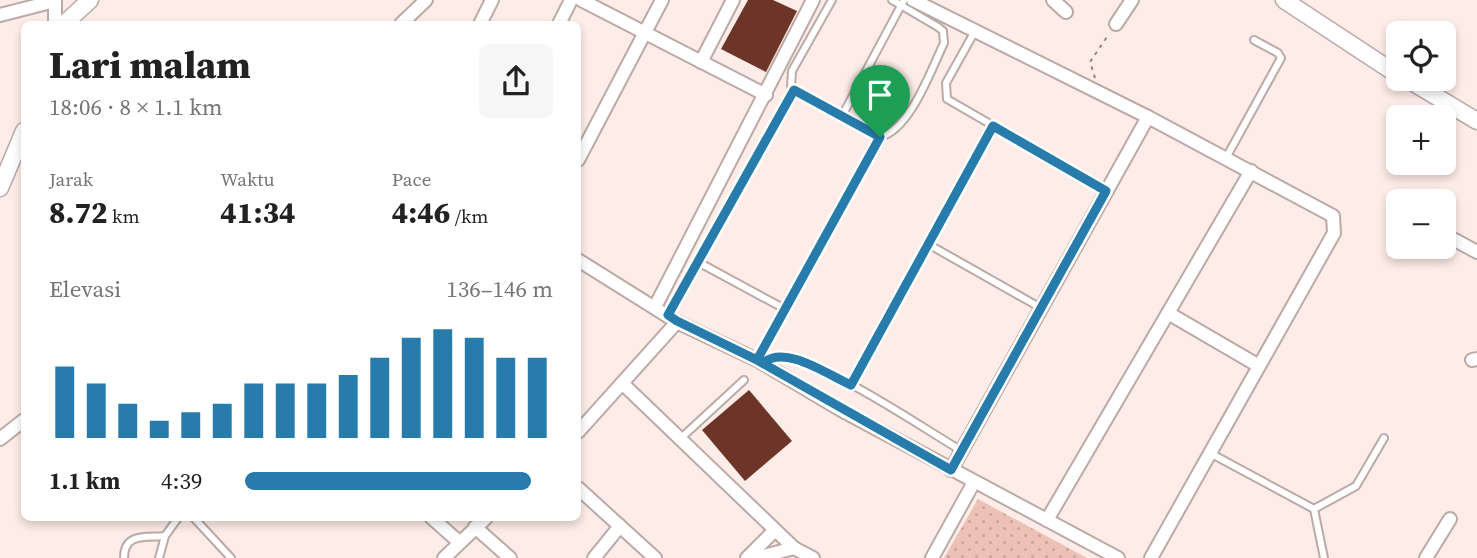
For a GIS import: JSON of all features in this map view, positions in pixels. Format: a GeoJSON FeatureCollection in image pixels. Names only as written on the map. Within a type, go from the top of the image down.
{"type":"FeatureCollection","features":[{"type":"Feature","properties":{"kind":"street"},"geometry":{"type":"LineString","coordinates":[[67,21],[90,0]]}},
{"type":"Feature","properties":{"kind":"street"},"geometry":{"type":"LineString","coordinates":[[404,21],[426,0]]}},
{"type":"Feature","properties":{"kind":"street"},"geometry":{"type":"LineString","coordinates":[[482,21],[492,0]]}},
{"type":"Feature","properties":{"kind":"street"},"geometry":{"type":"LineString","coordinates":[[560,21],[571,0]]}},
{"type":"Feature","properties":{"kind":"street"},"geometry":{"type":"LineString","coordinates":[[581,0],[766,95]]}},
{"type":"Feature","properties":{"kind":"street"},"geometry":{"type":"LineString","coordinates":[[581,154],[662,0]]}},
{"type":"Feature","properties":{"kind":"street"},"geometry":{"type":"LineString","coordinates":[[701,62],[733,0]]}},
{"type":"Feature","properties":{"kind":"street"},"geometry":{"type":"LineString","coordinates":[[655,307],[813,0]]}},
{"type":"Feature","properties":{"kind":"street"},"geometry":{"type":"LineString","coordinates":[[1053,0],[1066,12]]}},
{"type":"Feature","properties":{"kind":"street"},"geometry":{"type":"LineString","coordinates":[[1116,24],[1132,0]]}},
{"type":"Feature","properties":{"kind":"street"},"geometry":{"type":"LineString","coordinates":[[1284,0],[1386,67]]}},
{"type":"Feature","properties":{"kind":"street"},"geometry":{"type":"LineString","coordinates":[[0,15],[55,1],[55,21]]}},
{"type":"Feature","properties":{"kind":"street"},"geometry":{"type":"LineString","coordinates":[[906,2],[975,31],[1148,117],[1328,211],[1336,225],[1334,233],[1151,558]]}},
{"type":"Feature","properties":{"kind":"street"},"geometry":{"type":"LineString","coordinates":[[1427,91],[1477,121]]}},
{"type":"Feature","properties":{"kind":"street"},"geometry":{"type":"LineString","coordinates":[[951,470],[1148,117]]}},
{"type":"Feature","properties":{"kind":"street"},"geometry":{"type":"LineString","coordinates":[[0,188],[21,138]]}},
{"type":"Feature","properties":{"kind":"street"},"geometry":{"type":"LineString","coordinates":[[1047,520],[1251,172]]}},
{"type":"Feature","properties":{"kind":"street"},"geometry":{"type":"LineString","coordinates":[[1456,241],[1477,252]]}},
{"type":"Feature","properties":{"kind":"street"},"geometry":{"type":"LineString","coordinates":[[581,262],[673,318],[760,362],[951,470],[1118,558]]}},
{"type":"Feature","properties":{"kind":"street"},"geometry":{"type":"LineString","coordinates":[[1168,313],[1259,366]]}},
{"type":"Feature","properties":{"kind":"street"},"geometry":{"type":"LineString","coordinates":[[581,429],[622,383],[673,318]]}},
{"type":"Feature","properties":{"kind":"street"},"geometry":{"type":"LineString","coordinates":[[622,383],[794,548],[813,558]]}},
{"type":"Feature","properties":{"kind":"street"},"geometry":{"type":"LineString","coordinates":[[0,439],[21,423]]}},
{"type":"Feature","properties":{"kind":"street"},"geometry":{"type":"LineString","coordinates":[[932,558],[974,482]]}},
{"type":"Feature","properties":{"kind":"street"},"geometry":{"type":"LineString","coordinates":[[581,491],[655,558]]}},
{"type":"Feature","properties":{"kind":"street"},"geometry":{"type":"LineString","coordinates":[[1426,558],[1450,519]]}},
{"type":"Feature","properties":{"kind":"street"},"geometry":{"type":"LineString","coordinates":[[435,521],[459,542]]}},
{"type":"Feature","properties":{"kind":"street"},"geometry":{"type":"LineString","coordinates":[[444,558],[482,521]]}},
{"type":"Feature","properties":{"kind":"street"},"geometry":{"type":"LineString","coordinates":[[594,558],[620,526]]}},
{"type":"Feature","properties":{"kind":"street"},"geometry":{"type":"LineString","coordinates":[[475,527],[510,558]]}},
{"type":"Feature","properties":{"kind":"street"},"geometry":{"type":"LineString","coordinates":[[747,558],[775,530]]}},
{"type":"Feature","properties":{"kind":"street"},"geometry":{"type":"LineString","coordinates":[[756,558],[794,548]]}},
{"type":"Feature","properties":{"kind":"lane"},"geometry":{"type":"LineString","coordinates":[[832,0],[790,78],[794,90],[880,137],[889,135],[902,124],[944,43],[943,31],[906,2],[892,0]]}},
{"type":"Feature","properties":{"kind":"lane"},"geometry":{"type":"LineString","coordinates":[[842,116],[906,2]]}},
{"type":"Feature","properties":{"kind":"lane"},"geometry":{"type":"LineString","coordinates":[[975,31],[946,83],[944,92],[947,99],[1106,191]]}},
{"type":"Feature","properties":{"kind":"lane"},"geometry":{"type":"LineString","coordinates":[[1227,158],[1281,57],[1254,40]]}},
{"type":"Feature","properties":{"kind":"lane"},"geometry":{"type":"LineString","coordinates":[[673,318],[698,262],[794,90]]}},
{"type":"Feature","properties":{"kind":"lane"},"geometry":{"type":"LineString","coordinates":[[851,385],[993,126]]}},
{"type":"Feature","properties":{"kind":"lane"},"geometry":{"type":"LineString","coordinates":[[760,362],[783,308],[880,137]]}},
{"type":"Feature","properties":{"kind":"lane"},"geometry":{"type":"LineString","coordinates":[[928,244],[1041,308]]}},
{"type":"Feature","properties":{"kind":"lane"},"geometry":{"type":"LineString","coordinates":[[698,262],[783,308]]}},
{"type":"Feature","properties":{"kind":"lane"},"geometry":{"type":"LineString","coordinates":[[760,362],[784,357],[851,385],[962,451]]}},
{"type":"Feature","properties":{"kind":"lane"},"geometry":{"type":"LineString","coordinates":[[680,439],[744,380]]}},
{"type":"Feature","properties":{"kind":"lane"},"geometry":{"type":"LineString","coordinates":[[1314,509],[1356,486],[1384,438]]}},
{"type":"Feature","properties":{"kind":"lane"},"geometry":{"type":"LineString","coordinates":[[1210,453],[1314,509]]}},
{"type":"Feature","properties":{"kind":"lane"},"geometry":{"type":"LineString","coordinates":[[1314,509],[1324,558]]}},
{"type":"Feature","properties":{"kind":"lane"},"geometry":{"type":"LineString","coordinates":[[159,558],[165,536],[175,521]]}},
{"type":"Feature","properties":{"kind":"lane"},"geometry":{"type":"LineString","coordinates":[[197,521],[231,558]]}},
{"type":"Feature","properties":{"kind":"lane"},"geometry":{"type":"LineString","coordinates":[[124,558],[126,546],[137,537],[165,536]]}},
{"type":"Feature","properties":{"kind":"path"},"geometry":{"type":"LineString","coordinates":[[1103,94],[1090,62],[1116,24]]}},
{"type":"Feature","properties":{"kind":"shaded area"},"geometry":{"type":"Polygon","coordinates":[[[978,499],[1087,558],[944,558],[978,499]]]}},
{"type":"Feature","properties":{"kind":"building"},"geometry":{"type":"Polygon","coordinates":[[[748,0],[773,0],[797,11],[766,72],[721,49],[748,0]]]}},
{"type":"Feature","properties":{"kind":"building"},"geometry":{"type":"Polygon","coordinates":[[[749,390],[792,441],[745,481],[702,430],[749,390]]]}},
{"type":"Feature","properties":{"kind":"route"},"geometry":{"type":"LineString","coordinates":[[880,137],[783,308],[757,360],[951,470],[1106,191],[993,126],[851,385],[784,357],[775,356],[763,363],[757,360],[677,321],[668,315],[794,90],[880,137]]}}]}
